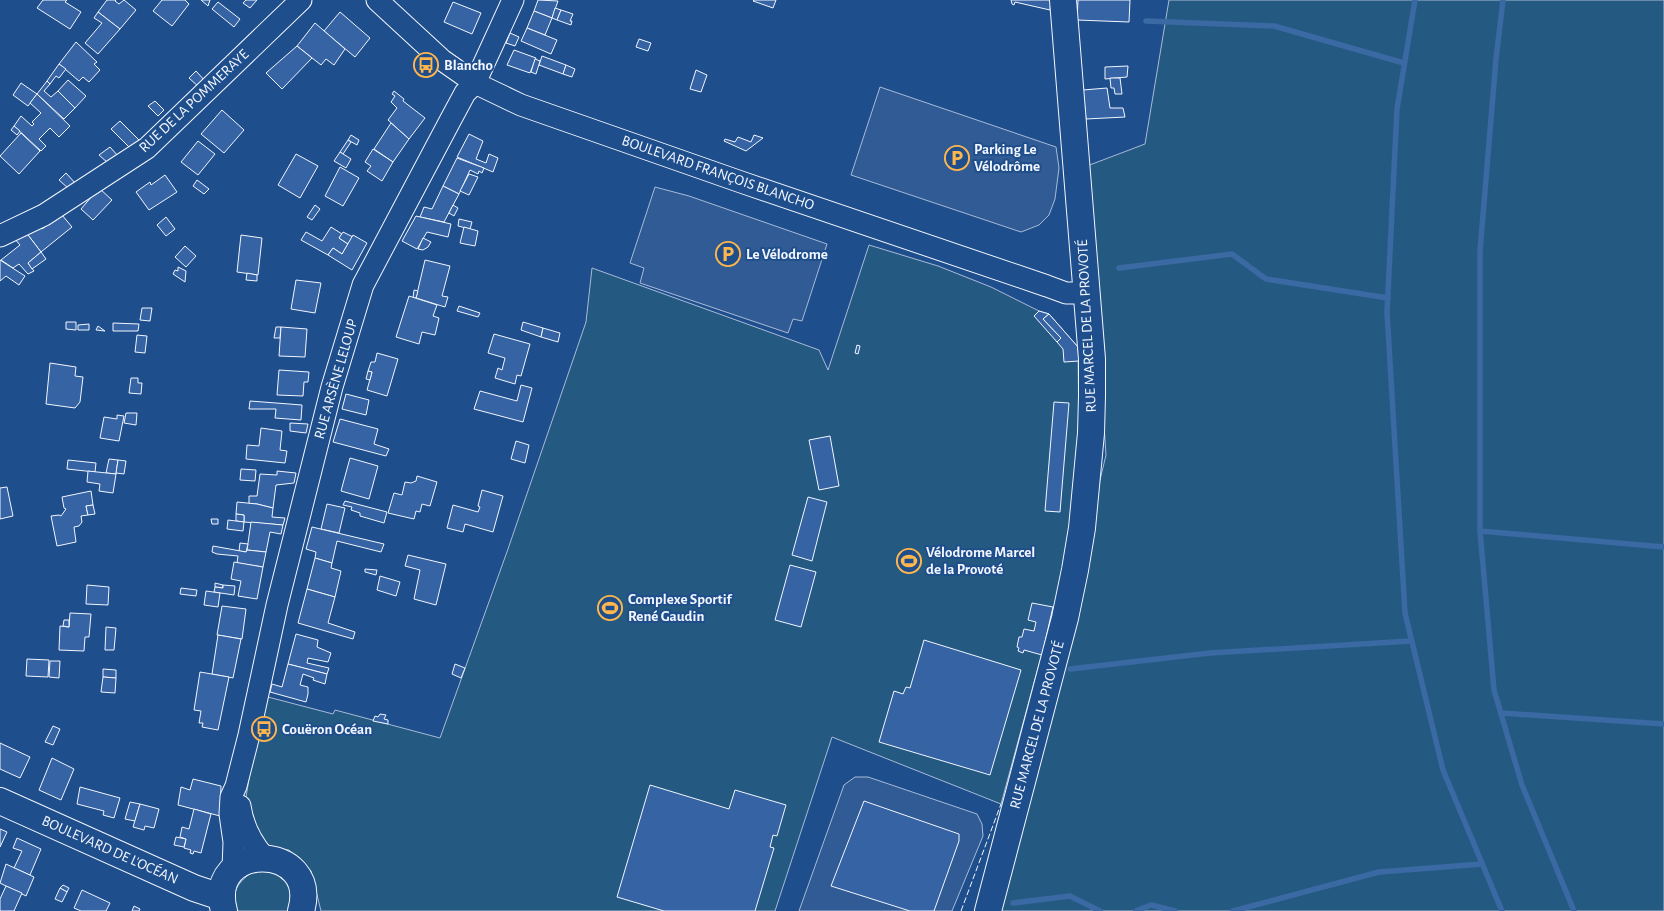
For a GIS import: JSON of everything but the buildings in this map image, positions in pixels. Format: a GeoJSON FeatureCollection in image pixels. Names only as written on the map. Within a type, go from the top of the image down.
{"type":"FeatureCollection","features":[{"type":"Feature","properties":{"kind":"main road","name":"RUE MARCEL DE LA PROVOTÉ"},"geometry":{"type":"LineString","coordinates":[[988,911],[1065,618],[1077,561],[1092,433],[1092,360],[1063,0]]}},
{"type":"Feature","properties":{"kind":"main road","name":"BOULEVARD DE L'OCÉAN"},"geometry":{"type":"LineString","coordinates":[[0,801],[194,888],[212,894],[223,903]]}},
{"type":"Feature","properties":{"kind":"main road"},"geometry":{"type":"LineString","coordinates":[[223,903],[224,886],[233,870],[248,860],[264,857],[281,862],[294,873],[302,889],[303,909]]}},
{"type":"Feature","properties":{"kind":"street","name":"RUE DE LA POMMERAYE"},"geometry":{"type":"LineString","coordinates":[[0,236],[44,215],[147,148],[301,0]]}},
{"type":"Feature","properties":{"kind":"street","name":"BOULEVARD FRANÇOIS BLANCHO"},"geometry":{"type":"LineString","coordinates":[[377,0],[429,49],[475,83],[522,105],[1066,293],[1087,293]]}},
{"type":"Feature","properties":{"kind":"street","name":"RUE ARSÈNE LELOUP"},"geometry":{"type":"LineString","coordinates":[[233,870],[234,842],[230,805],[231,797],[236,786],[277,605],[332,388],[363,285],[451,119],[465,94],[475,83],[513,0]]}},
{"type":"Feature","properties":{"kind":"street","name":"RUE ARSÈNE LELOUP"},"geometry":{"type":"LineString","coordinates":[[236,786],[244,826],[264,857]]}},
{"type":"Feature","properties":{"kind":"shaded area"},"geometry":{"type":"Polygon","coordinates":[[[1169,0],[1664,0],[1664,911],[996,911],[1106,455],[1087,166],[1145,144],[1169,0]]]}},
{"type":"Feature","properties":{"kind":"shaded area","name":"Parking Le Vélodrôme"},"geometry":{"type":"Polygon","coordinates":[[[880,87],[1056,147],[1059,168],[1055,199],[1049,215],[1039,225],[1021,232],[851,175],[880,87]]]}},
{"type":"Feature","properties":{"kind":"shaded area","name":"Le Vélodrome"},"geometry":{"type":"Polygon","coordinates":[[[655,187],[689,196],[827,244],[802,321],[793,319],[788,333],[640,283],[644,268],[630,263],[655,187]]]}},
{"type":"Feature","properties":{"kind":"shaded area","name":"Complexe Sportif René Gaudin"},"geometry":{"type":"Polygon","coordinates":[[[869,245],[938,266],[991,287],[1039,311],[1049,314],[1078,347],[1079,446],[1072,521],[1056,602],[1001,804],[832,737],[775,911],[321,911],[311,871],[289,850],[266,847],[252,833],[246,797],[251,767],[268,697],[333,714],[335,710],[440,738],[508,549],[586,322],[592,268],[819,350],[828,370],[869,245]]]}},
{"type":"Feature","properties":{"kind":"shaded area"},"geometry":{"type":"Polygon","coordinates":[[[855,777],[868,777],[977,814],[982,824],[983,836],[952,911],[799,911],[844,785],[855,777]]]}},
{"type":"Feature","properties":{"kind":"shaded area"},"geometry":{"type":"Polygon","coordinates":[[[254,871],[276,874],[286,880],[290,891],[289,911],[238,911],[235,904],[237,888],[254,871]]]}},
{"type":"Feature","properties":{"kind":"waterway"},"geometry":{"type":"LineString","coordinates":[[1415,0],[1397,109],[1387,312],[1405,613],[1443,770],[1502,911]]}},
{"type":"Feature","properties":{"kind":"waterway"},"geometry":{"type":"LineString","coordinates":[[1503,0],[1496,59],[1480,251],[1480,531],[1494,690],[1522,785],[1574,911]]}},
{"type":"Feature","properties":{"kind":"waterway"},"geometry":{"type":"LineString","coordinates":[[1146,21],[1274,26],[1404,63]]}},
{"type":"Feature","properties":{"kind":"waterway"},"geometry":{"type":"LineString","coordinates":[[1119,268],[1232,254],[1266,279],[1388,298]]}},
{"type":"Feature","properties":{"kind":"waterway"},"geometry":{"type":"LineString","coordinates":[[1480,531],[1664,547]]}},
{"type":"Feature","properties":{"kind":"waterway"},"geometry":{"type":"LineString","coordinates":[[1070,669],[1210,653],[1411,641]]}},
{"type":"Feature","properties":{"kind":"waterway"},"geometry":{"type":"LineString","coordinates":[[1501,713],[1664,724]]}},
{"type":"Feature","properties":{"kind":"waterway"},"geometry":{"type":"LineString","coordinates":[[1233,911],[1379,872],[1482,864]]}},
{"type":"Feature","properties":{"kind":"waterway"},"geometry":{"type":"LineString","coordinates":[[1013,903],[1070,896],[1100,911]]}},
{"type":"Feature","properties":{"kind":"waterway"},"geometry":{"type":"LineString","coordinates":[[1136,911],[1151,905],[1175,911]]}},
{"type":"Feature","properties":{"kind":"fence"},"geometry":{"type":"LineString","coordinates":[[961,911],[1001,804]]}},
{"type":"Feature","properties":{"kind":"place","name":"Blancho"},"geometry":{"type":"Point","coordinates":[426,65]}},
{"type":"Feature","properties":{"kind":"place","name":"Parking Le Vélodrôme"},"geometry":{"type":"Point","coordinates":[957,158]}},
{"type":"Feature","properties":{"kind":"place","name":"Le Vélodrome"},"geometry":{"type":"Point","coordinates":[728,254]}},
{"type":"Feature","properties":{"kind":"place","name":"Vélodrome Marcel de la Provoté"},"geometry":{"type":"Point","coordinates":[909,561]}},
{"type":"Feature","properties":{"kind":"place","name":"Complexe Sportif René Gaudin"},"geometry":{"type":"Point","coordinates":[610,608]}},
{"type":"Feature","properties":{"kind":"place","name":"Couëron Océan"},"geometry":{"type":"Point","coordinates":[264,729]}}]}
